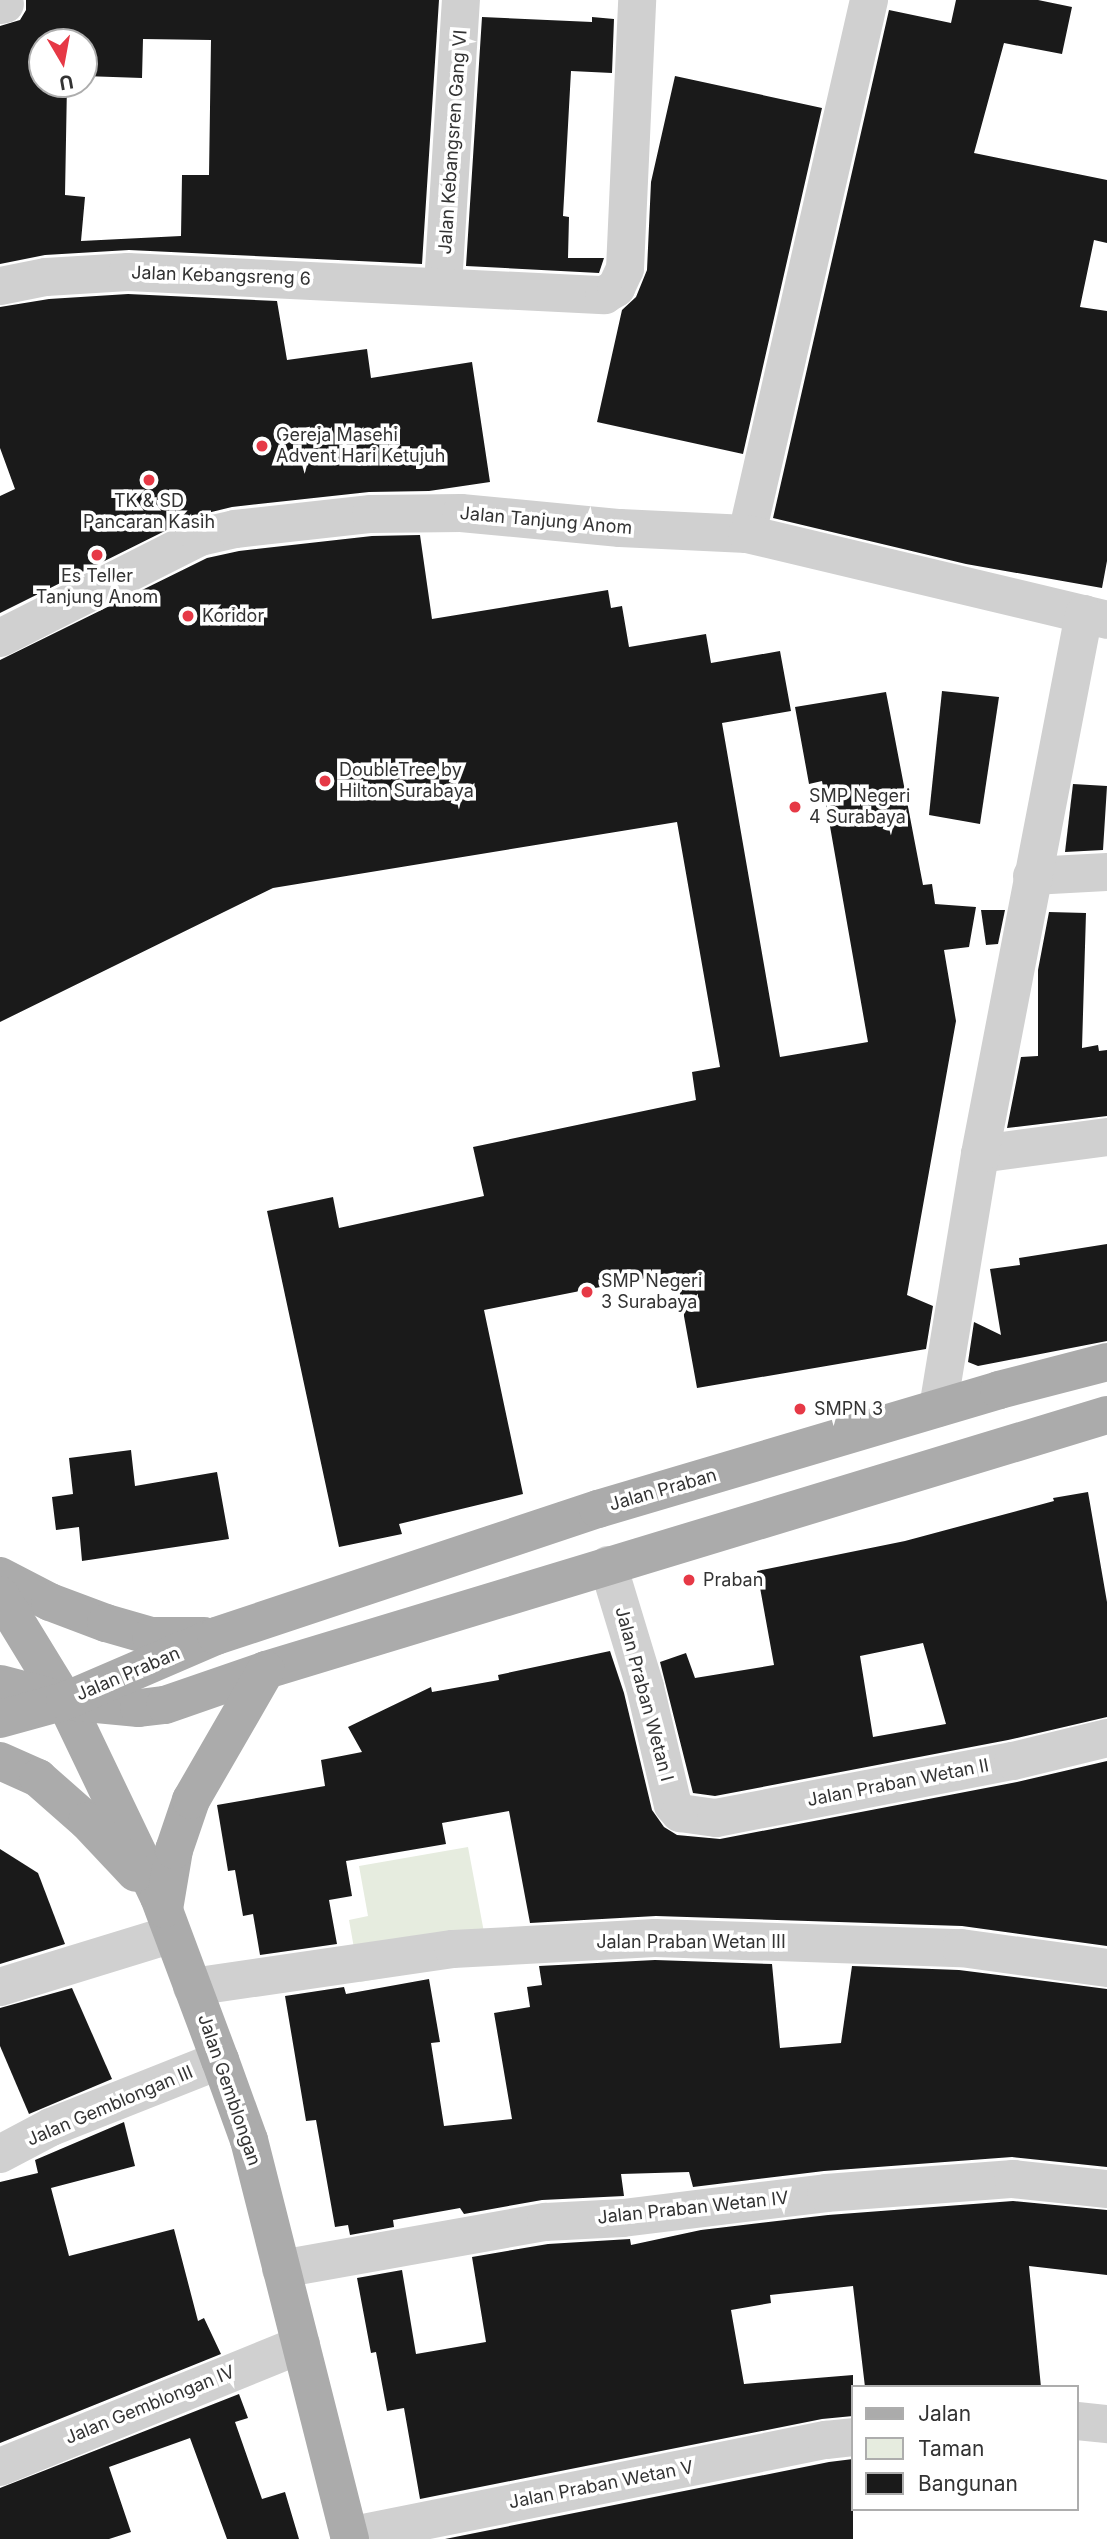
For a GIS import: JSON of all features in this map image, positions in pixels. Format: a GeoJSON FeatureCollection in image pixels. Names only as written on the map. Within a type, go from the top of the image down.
{"type":"FeatureCollection","features":[{"type":"Feature","properties":{"kind":"main road","name":"Jalan Praban"},"geometry":{"type":"LineString","coordinates":[[65,1701],[216,1636],[598,1509],[938,1408],[1107,1362]]}},
{"type":"Feature","properties":{"kind":"main road","name":"Jalan Praban"},"geometry":{"type":"LineString","coordinates":[[65,1701],[139,1708],[165,1705],[266,1670],[1107,1415]]}},
{"type":"Feature","properties":{"kind":"main road"},"geometry":{"type":"LineString","coordinates":[[0,1576],[50,1602],[151,1636],[216,1636]]}},
{"type":"Feature","properties":{"kind":"main road","name":"Jalan Gemblongan"},"geometry":{"type":"LineString","coordinates":[[0,1595],[65,1701],[165,1913],[220,2060],[249,2140],[350,2538]]}},
{"type":"Feature","properties":{"kind":"main road"},"geometry":{"type":"LineString","coordinates":[[165,1913],[174,1850],[191,1800],[266,1670]]}},
{"type":"Feature","properties":{"kind":"main road"},"geometry":{"type":"LineString","coordinates":[[0,1684],[65,1701]]}},
{"type":"Feature","properties":{"kind":"main road"},"geometry":{"type":"LineString","coordinates":[[0,1719],[65,1701]]}},
{"type":"Feature","properties":{"kind":"main road"},"geometry":{"type":"LineString","coordinates":[[0,1761],[38,1779],[87,1821],[165,1913]]}},
{"type":"Feature","properties":{"kind":"street","name":"Jalan Kebangsren Gang VI"},"geometry":{"type":"LineString","coordinates":[[443,285],[461,0]]}},
{"type":"Feature","properties":{"kind":"street","name":"Jalan Kebangsreng 6"},"geometry":{"type":"LineString","coordinates":[[0,286],[46,277],[128,272],[443,285],[604,295],[615,288],[625,269],[637,0]]}},
{"type":"Feature","properties":{"kind":"street"},"geometry":{"type":"LineString","coordinates":[[747,534],[869,0]]}},
{"type":"Feature","properties":{"kind":"street","name":"Jalan Tanjung Anom"},"geometry":{"type":"LineString","coordinates":[[0,638],[200,537],[235,529],[371,513],[461,513],[620,528],[747,534],[1095,617]]}},
{"type":"Feature","properties":{"kind":"street"},"geometry":{"type":"LineString","coordinates":[[938,1408],[980,1154],[1032,876],[1095,617]]}},
{"type":"Feature","properties":{"kind":"street"},"geometry":{"type":"LineString","coordinates":[[1032,876],[1107,872]]}},
{"type":"Feature","properties":{"kind":"street"},"geometry":{"type":"LineString","coordinates":[[980,1154],[1107,1137]]}},
{"type":"Feature","properties":{"kind":"street","name":"Jalan Praban Wetan I"},"geometry":{"type":"LineString","coordinates":[[608,1565],[645,1687],[673,1805],[677,1811],[687,1815]]}},
{"type":"Feature","properties":{"kind":"street","name":"Jalan Praban Wetan II"},"geometry":{"type":"LineString","coordinates":[[687,1815],[716,1818],[1013,1761],[1107,1738]]}},
{"type":"Feature","properties":{"kind":"street"},"geometry":{"type":"LineString","coordinates":[[0,1987],[165,1913]]}},
{"type":"Feature","properties":{"kind":"street","name":"Jalan Praban Wetan III"},"geometry":{"type":"LineString","coordinates":[[192,1987],[453,1949],[655,1938],[961,1948],[1107,1968]]}},
{"type":"Feature","properties":{"kind":"street","name":"Jalan Gemblongan III"},"geometry":{"type":"LineString","coordinates":[[0,2154],[51,2127],[220,2060]]}},
{"type":"Feature","properties":{"kind":"street","name":"Jalan Praban Wetan IV"},"geometry":{"type":"LineString","coordinates":[[281,2269],[546,2222],[623,2218],[826,2193],[1013,2179],[1107,2189]]}},
{"type":"Feature","properties":{"kind":"street","name":"Jalan Gemblongan IV"},"geometry":{"type":"LineString","coordinates":[[0,2467],[301,2345]]}},
{"type":"Feature","properties":{"kind":"street"},"geometry":{"type":"LineString","coordinates":[[1079,2421],[1107,2424]]}},
{"type":"Feature","properties":{"kind":"street","name":"Jalan Praban Wetan V"},"geometry":{"type":"LineString","coordinates":[[350,2538],[812,2442],[852,2438]]}},
{"type":"Feature","properties":{"kind":"green space"},"geometry":{"type":"Polygon","coordinates":[[[468,1847],[489,1959],[360,1982],[349,1920],[368,1916],[359,1866],[468,1847]]]}},
{"type":"Feature","properties":{"kind":"building"},"geometry":{"type":"Polygon","coordinates":[[[26,0],[439,0],[422,264],[129,250],[45,255],[0,264],[0,26],[20,20],[26,10],[26,0]],[[28,28],[28,98],[67,98],[65,195],[85,197],[81,241],[181,236],[182,175],[209,175],[211,40],[143,39],[142,78],[98,76],[98,28],[28,28]]]}},
{"type":"Feature","properties":{"kind":"building"},"geometry":{"type":"Polygon","coordinates":[[[956,0],[1038,0],[1072,7],[1062,54],[1004,43],[974,153],[1107,180],[1107,243],[1094,240],[1080,307],[1107,311],[1107,561],[1102,588],[966,564],[773,518],[889,10],[951,23],[956,0]]]}},
{"type":"Feature","properties":{"kind":"building"},"geometry":{"type":"Polygon","coordinates":[[[482,17],[592,22],[592,17],[614,19],[612,73],[571,71],[563,216],[569,217],[568,258],[604,258],[599,273],[466,266],[482,17]]]}},
{"type":"Feature","properties":{"kind":"building"},"geometry":{"type":"Polygon","coordinates":[[[675,76],[822,108],[743,454],[597,422],[622,310],[636,297],[647,270],[651,182],[675,76]]]}},
{"type":"Feature","properties":{"kind":"building"},"geometry":{"type":"Polygon","coordinates":[[[128,294],[277,301],[287,360],[367,349],[371,378],[472,362],[490,482],[429,491],[369,492],[232,507],[195,516],[0,613],[0,496],[15,489],[0,448],[0,307],[49,299],[128,294]]]}},
{"type":"Feature","properties":{"kind":"building"},"geometry":{"type":"Polygon","coordinates":[[[420,535],[432,619],[608,590],[611,608],[622,606],[629,647],[706,634],[711,663],[780,651],[791,711],[722,723],[780,1057],[868,1042],[822,781],[809,784],[795,707],[886,692],[923,885],[932,884],[935,904],[976,907],[969,947],[944,950],[956,1021],[907,1295],[933,1306],[926,1349],[697,1388],[676,1272],[484,1310],[523,1494],[399,1524],[402,1534],[339,1547],[267,1211],[333,1197],[339,1228],[484,1196],[473,1147],[696,1100],[692,1072],[720,1067],[677,822],[273,888],[0,1022],[0,660],[207,558],[239,551],[372,536],[420,535]]]}},
{"type":"Feature","properties":{"kind":"building"},"geometry":{"type":"Polygon","coordinates":[[[942,691],[999,697],[980,824],[929,815],[942,691]]]}},
{"type":"Feature","properties":{"kind":"building"},"geometry":{"type":"Polygon","coordinates":[[[1073,784],[1107,786],[1103,850],[1065,852],[1073,784]]]}},
{"type":"Feature","properties":{"kind":"building"},"geometry":{"type":"Polygon","coordinates":[[[981,910],[1005,910],[998,944],[986,945],[981,910]]]}},
{"type":"Feature","properties":{"kind":"building"},"geometry":{"type":"Polygon","coordinates":[[[1049,912],[1086,913],[1082,1048],[1098,1045],[1099,1051],[1107,1050],[1107,1116],[1007,1128],[1021,1057],[1038,1056],[1038,970],[1049,912]]]}},
{"type":"Feature","properties":{"kind":"building"},"geometry":{"type":"Polygon","coordinates":[[[1107,1244],[1107,1341],[978,1366],[968,1362],[974,1322],[1001,1335],[990,1269],[1020,1265],[1019,1258],[1107,1244]]]}},
{"type":"Feature","properties":{"kind":"building"},"geometry":{"type":"Polygon","coordinates":[[[131,1450],[135,1486],[217,1472],[229,1539],[82,1561],[79,1527],[56,1530],[52,1497],[73,1494],[69,1458],[131,1450]]]}},
{"type":"Feature","properties":{"kind":"building"},"geometry":{"type":"Polygon","coordinates":[[[1088,1492],[1107,1602],[1107,1717],[1008,1740],[715,1796],[693,1793],[660,1662],[686,1653],[695,1678],[774,1665],[757,1571],[905,1541],[1054,1501],[1053,1498],[1088,1492]],[[923,1643],[860,1656],[873,1737],[946,1724],[923,1643]]]}},
{"type":"Feature","properties":{"kind":"building"},"geometry":{"type":"Polygon","coordinates":[[[610,1651],[624,1693],[652,1810],[664,1827],[677,1835],[720,1839],[1017,1782],[1107,1761],[1107,1946],[962,1926],[656,1916],[530,1923],[509,1811],[442,1823],[446,1844],[346,1861],[352,1896],[329,1900],[337,1944],[260,1955],[253,1914],[243,1916],[235,1870],[228,1871],[217,1805],[325,1786],[321,1760],[362,1752],[348,1727],[431,1687],[432,1692],[499,1680],[498,1675],[610,1651]]]}},
{"type":"Feature","properties":{"kind":"building"},"geometry":{"type":"Polygon","coordinates":[[[0,1849],[38,1873],[65,1944],[0,1964],[0,1849]]]}},
{"type":"Feature","properties":{"kind":"building"},"geometry":{"type":"Polygon","coordinates":[[[655,1960],[772,1964],[780,2048],[841,2043],[852,1966],[959,1970],[1107,1989],[1107,2167],[1012,2157],[824,2171],[693,2187],[689,2172],[621,2174],[624,2196],[542,2200],[464,2214],[460,2208],[393,2220],[394,2227],[350,2235],[348,2225],[335,2227],[316,2120],[306,2121],[285,1996],[344,1987],[346,1994],[429,1979],[440,2042],[431,2043],[444,2126],[512,2119],[494,2013],[530,2007],[527,1987],[542,1985],[539,1966],[655,1960]]]}},
{"type":"Feature","properties":{"kind":"building"},"geometry":{"type":"Polygon","coordinates":[[[72,1988],[112,2079],[29,2114],[0,2046],[0,2008],[72,1988]]]}},
{"type":"Feature","properties":{"kind":"building"},"geometry":{"type":"Polygon","coordinates":[[[124,2122],[135,2166],[51,2188],[69,2256],[174,2229],[198,2321],[204,2318],[221,2354],[0,2443],[0,2182],[38,2173],[35,2160],[124,2122]]]}},
{"type":"Feature","properties":{"kind":"building"},"geometry":{"type":"Polygon","coordinates":[[[1013,2201],[1107,2210],[1107,2275],[1029,2266],[1041,2385],[865,2385],[853,2286],[770,2295],[771,2303],[731,2310],[744,2384],[853,2375],[852,2416],[822,2419],[420,2499],[404,2408],[387,2411],[376,2352],[371,2353],[357,2278],[402,2270],[416,2354],[486,2342],[472,2257],[548,2244],[630,2239],[631,2245],[701,2230],[828,2215],[1013,2201]]]}},
{"type":"Feature","properties":{"kind":"building"},"geometry":{"type":"Polygon","coordinates":[[[239,2394],[248,2418],[235,2422],[262,2499],[285,2492],[299,2539],[227,2539],[190,2438],[109,2467],[131,2532],[109,2539],[0,2539],[0,2488],[239,2394]]]}},
{"type":"Feature","properties":{"kind":"building"},"geometry":{"type":"Polygon","coordinates":[[[852,2459],[853,2539],[445,2539],[852,2459]]]}},
{"type":"Feature","properties":{"kind":"place","name":"Gereja Masehi Advent Hari Ketujuh"},"geometry":{"type":"Point","coordinates":[262,446]}},
{"type":"Feature","properties":{"kind":"place","name":"TK & SD Pancaran Kasih"},"geometry":{"type":"Point","coordinates":[149,480]}},
{"type":"Feature","properties":{"kind":"place","name":"Es Teller Tanjung Anom"},"geometry":{"type":"Point","coordinates":[97,555]}},
{"type":"Feature","properties":{"kind":"place","name":"Koridor"},"geometry":{"type":"Point","coordinates":[188,616]}},
{"type":"Feature","properties":{"kind":"place","name":"DoubleTree by Hilton Surabaya"},"geometry":{"type":"Point","coordinates":[325,781]}},
{"type":"Feature","properties":{"kind":"place","name":"SMP Negeri 4 Surabaya"},"geometry":{"type":"Point","coordinates":[795,807]}},
{"type":"Feature","properties":{"kind":"place","name":"SMP Negeri 3 Surabaya"},"geometry":{"type":"Point","coordinates":[587,1292]}},
{"type":"Feature","properties":{"kind":"place","name":"SMPN 3"},"geometry":{"type":"Point","coordinates":[800,1409]}},
{"type":"Feature","properties":{"kind":"place","name":"Praban"},"geometry":{"type":"Point","coordinates":[689,1580]}}]}
